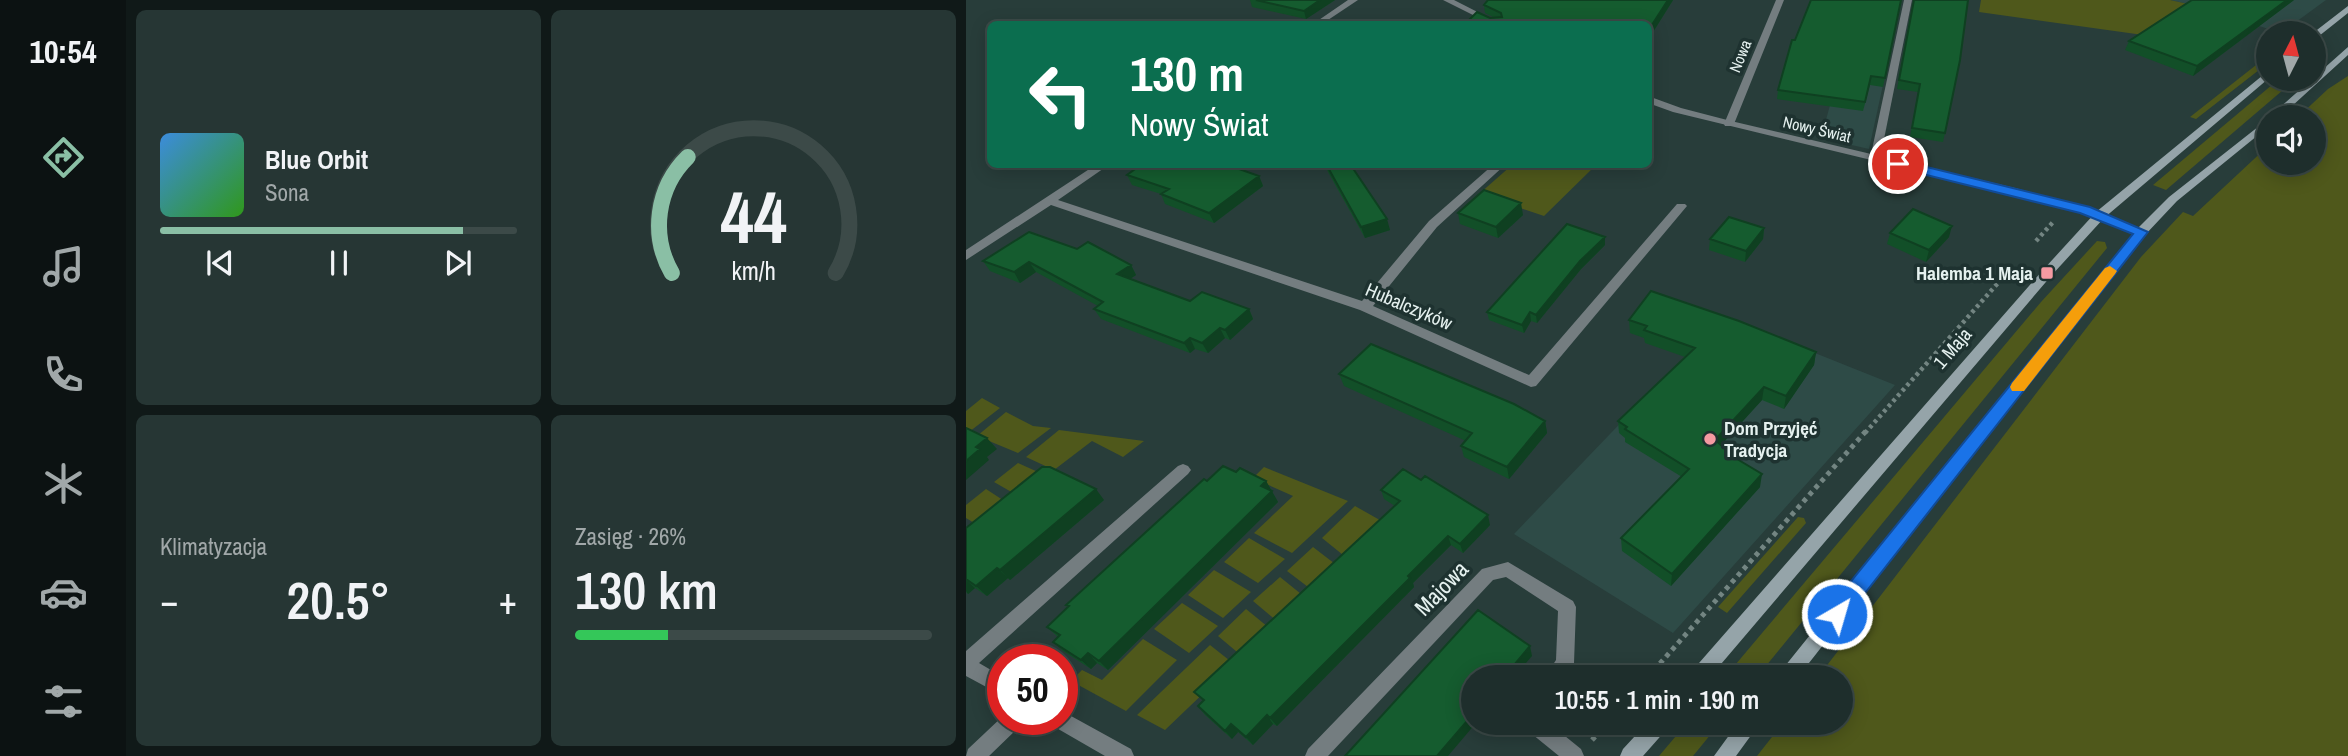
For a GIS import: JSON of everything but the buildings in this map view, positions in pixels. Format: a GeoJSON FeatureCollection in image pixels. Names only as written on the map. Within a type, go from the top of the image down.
{"type":"FeatureCollection","features":[{"type":"Feature","properties":{"kind":"main road"},"geometry":{"type":"LineString","coordinates":[[2326,27],[2348,9]]}},
{"type":"Feature","properties":{"kind":"main road"},"geometry":{"type":"LineString","coordinates":[[2287,105],[2348,50]]}},
{"type":"Feature","properties":{"kind":"main road","name":"1 Maja"},"geometry":{"type":"LineString","coordinates":[[1708,665],[2100,215],[2256,85]]}},
{"type":"Feature","properties":{"kind":"main road"},"geometry":{"type":"LineString","coordinates":[[1797,665],[2141,232],[2173,199],[2256,132]]}},
{"type":"Feature","properties":{"kind":"main road"},"geometry":{"type":"LineString","coordinates":[[1630,756],[1648,735]]}},
{"type":"Feature","properties":{"kind":"main road"},"geometry":{"type":"LineString","coordinates":[[1724,756],[1741,735]]}},
{"type":"Feature","properties":{"kind":"street"},"geometry":{"type":"LineString","coordinates":[[1322,21],[1354,0]]}},
{"type":"Feature","properties":{"kind":"street"},"geometry":{"type":"LineString","coordinates":[[1447,0],[1491,21]]}},
{"type":"Feature","properties":{"kind":"street","name":"Nowa"},"geometry":{"type":"LineString","coordinates":[[1729,124],[1780,0]]}},
{"type":"Feature","properties":{"kind":"street"},"geometry":{"type":"LineString","coordinates":[[1875,159],[1908,0]]}},
{"type":"Feature","properties":{"kind":"street","name":"Nowy Świat"},"geometry":{"type":"LineString","coordinates":[[1652,101],[1729,124],[2015,191],[2100,215],[2141,232]]}},
{"type":"Feature","properties":{"kind":"street"},"geometry":{"type":"LineString","coordinates":[[966,256],[1099,168]]}},
{"type":"Feature","properties":{"kind":"street"},"geometry":{"type":"LineString","coordinates":[[1365,307],[1433,224],[1496,168]]}},
{"type":"Feature","properties":{"kind":"street","name":"Hubalczyków"},"geometry":{"type":"LineString","coordinates":[[1050,201],[1365,307],[1531,382],[1681,206]]}},
{"type":"Feature","properties":{"kind":"street"},"geometry":{"type":"LineString","coordinates":[[987,677],[966,664],[1183,470]]}},
{"type":"Feature","properties":{"kind":"street","name":"Majowa"},"geometry":{"type":"LineString","coordinates":[[1315,756],[1488,574],[1508,569],[1567,607],[1563,665]]}},
{"type":"Feature","properties":{"kind":"street"},"geometry":{"type":"LineString","coordinates":[[1078,729],[1125,756]]}},
{"type":"Feature","properties":{"kind":"street"},"geometry":{"type":"LineString","coordinates":[[975,756],[997,735]]}},
{"type":"Feature","properties":{"kind":"street"},"geometry":{"type":"LineString","coordinates":[[1549,735],[1574,756]]}},
{"type":"Feature","properties":{"kind":"path"},"geometry":{"type":"LineString","coordinates":[[1659,665],[1998,283]]}},
{"type":"Feature","properties":{"kind":"shaded area"},"geometry":{"type":"Polygon","coordinates":[[[2170,0],[2326,0],[2297,21],[2256,21],[2256,25],[2170,0]]]}},
{"type":"Feature","properties":{"kind":"shaded area"},"geometry":{"type":"Polygon","coordinates":[[[1841,65],[1886,71],[1869,149],[1821,138],[1841,65]]]}},
{"type":"Feature","properties":{"kind":"shaded area"},"geometry":{"type":"Polygon","coordinates":[[[1740,323],[1895,385],[1673,633],[1514,534],[1658,384],[1740,323]]]}},
{"type":"Feature","properties":{"kind":"green space"},"geometry":{"type":"Polygon","coordinates":[[[1981,0],[2170,0],[2197,6],[2172,39],[1979,12],[1981,0]]]}},
{"type":"Feature","properties":{"kind":"green space"},"geometry":{"type":"Polygon","coordinates":[[[2256,65],[2256,72],[2196,119],[2190,117],[2256,65]]]}},
{"type":"Feature","properties":{"kind":"green space"},"geometry":{"type":"Polygon","coordinates":[[[2348,76],[2348,756],[1757,756],[1774,735],[1853,735],[1853,665],[1827,665],[2141,257],[2183,212],[2193,216],[2256,157],[2256,175],[2326,175],[2326,105],[2311,105],[2348,76]]]}},
{"type":"Feature","properties":{"kind":"green space"},"geometry":{"type":"Polygon","coordinates":[[[2265,91],[2282,91],[2266,105],[2256,105],[2256,113],[2166,190],[2153,185],[2265,91]]]}},
{"type":"Feature","properties":{"kind":"green space"},"geometry":{"type":"Polygon","coordinates":[[[1509,168],[1593,168],[1544,216],[1479,194],[1509,168]]]}},
{"type":"Feature","properties":{"kind":"green space"},"geometry":{"type":"Polygon","coordinates":[[[2097,241],[2105,242],[2107,248],[1767,665],[1735,665],[2041,302],[2097,241]]]}},
{"type":"Feature","properties":{"kind":"green space"},"geometry":{"type":"Polygon","coordinates":[[[982,398],[1000,408],[969,432],[966,431],[966,411],[982,398]]]}},
{"type":"Feature","properties":{"kind":"green space"},"geometry":{"type":"Polygon","coordinates":[[[1006,412],[1033,426],[1051,428],[1018,453],[977,436],[1006,412]]]}},
{"type":"Feature","properties":{"kind":"green space"},"geometry":{"type":"Polygon","coordinates":[[[1059,430],[1144,441],[1123,457],[1092,441],[1054,470],[1026,457],[1059,430]]]}},
{"type":"Feature","properties":{"kind":"green space"},"geometry":{"type":"Polygon","coordinates":[[[1018,463],[1049,477],[1022,498],[994,482],[1018,463]]]}},
{"type":"Feature","properties":{"kind":"green space"},"geometry":{"type":"Polygon","coordinates":[[[1264,467],[1348,501],[1292,553],[1254,533],[1293,496],[1253,478],[1264,467]]]}},
{"type":"Feature","properties":{"kind":"green space"},"geometry":{"type":"Polygon","coordinates":[[[986,489],[1012,506],[984,529],[966,518],[966,505],[986,489]]]}},
{"type":"Feature","properties":{"kind":"green space"},"geometry":{"type":"Polygon","coordinates":[[[1355,506],[1424,545],[1348,559],[1322,538],[1355,506]]]}},
{"type":"Feature","properties":{"kind":"green space"},"geometry":{"type":"Polygon","coordinates":[[[1798,517],[1804,518],[1806,523],[1727,613],[1718,607],[1798,517]]]}},
{"type":"Feature","properties":{"kind":"green space"},"geometry":{"type":"Polygon","coordinates":[[[1249,538],[1285,559],[1258,583],[1224,562],[1249,538]]]}},
{"type":"Feature","properties":{"kind":"green space"},"geometry":{"type":"Polygon","coordinates":[[[1313,547],[1339,567],[1312,590],[1287,571],[1313,547]]]}},
{"type":"Feature","properties":{"kind":"green space"},"geometry":{"type":"Polygon","coordinates":[[[1214,570],[1251,592],[1223,618],[1188,595],[1214,570]]]}},
{"type":"Feature","properties":{"kind":"green space"},"geometry":{"type":"Polygon","coordinates":[[[1280,577],[1306,598],[1278,622],[1253,601],[1280,577]]]}},
{"type":"Feature","properties":{"kind":"green space"},"geometry":{"type":"Polygon","coordinates":[[[1182,603],[1218,626],[1189,653],[1154,629],[1182,603]]]}},
{"type":"Feature","properties":{"kind":"green space"},"geometry":{"type":"Polygon","coordinates":[[[1246,609],[1273,631],[1243,657],[1218,636],[1246,609]]]}},
{"type":"Feature","properties":{"kind":"green space"},"geometry":{"type":"Polygon","coordinates":[[[1143,639],[1177,660],[1126,711],[1078,685],[1078,674],[1082,670],[1102,680],[1143,639]]]}},
{"type":"Feature","properties":{"kind":"green space"},"geometry":{"type":"Polygon","coordinates":[[[1210,645],[1234,664],[1165,730],[1137,715],[1210,645]]]}},
{"type":"Feature","properties":{"kind":"green space"},"geometry":{"type":"Polygon","coordinates":[[[1677,735],[1710,735],[1693,756],[1659,756],[1677,735]]]}},
{"type":"Feature","properties":{"kind":"slow traffic"},"geometry":{"type":"LineString","coordinates":[[2018,387],[2110,271]]}},
{"type":"Feature","properties":{"kind":"place","name":"Halemba 1 Maja"},"geometry":{"type":"Point","coordinates":[2047,273]}},
{"type":"Feature","properties":{"kind":"place","name":"Dom Przyjęć Tradycja"},"geometry":{"type":"Point","coordinates":[1710,439]}},
{"type":"Feature","properties":{"kind":"route"},"geometry":{"type":"LineString","coordinates":[[1837,614],[2141,232],[2085,210],[1898,164]]}}]}
